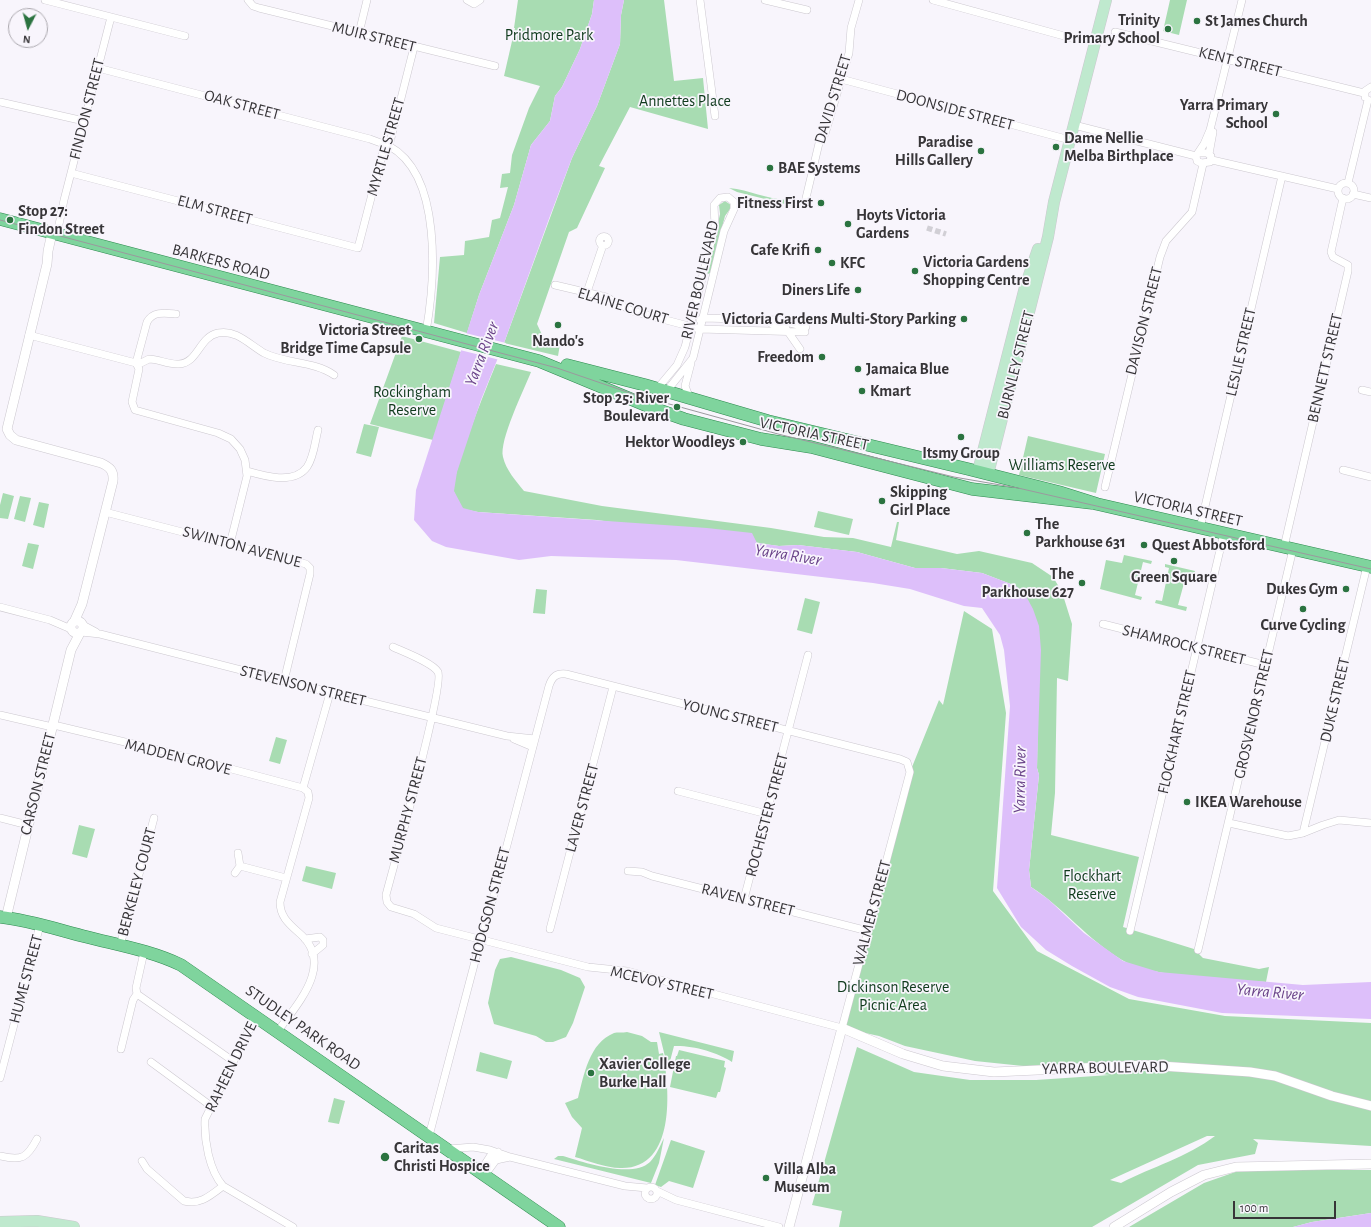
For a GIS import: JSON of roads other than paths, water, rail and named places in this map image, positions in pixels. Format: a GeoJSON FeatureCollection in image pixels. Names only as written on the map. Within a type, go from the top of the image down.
{"type":"FeatureCollection","features":[{"type":"Feature","properties":{"kind":"main road","name":"BURNLEY STREET"},"geometry":{"type":"LineString","coordinates":[[983,473],[1003,370],[1048,237],[1053,209],[1106,0]]}},
{"type":"Feature","properties":{"kind":"main road","name":"BARKERS ROAD"},"geometry":{"type":"LineString","coordinates":[[0,219],[430,333]]}},
{"type":"Feature","properties":{"kind":"main road","name":"BURNLEY STREET"},"geometry":{"type":"LineString","coordinates":[[983,473],[1014,374],[1030,288]]}},
{"type":"Feature","properties":{"kind":"main road","name":"VICTORIA STREET"},"geometry":{"type":"LineString","coordinates":[[430,333],[539,361],[580,368],[768,421],[1059,492],[1092,503],[1369,567]]}},
{"type":"Feature","properties":{"kind":"main road","name":"VICTORIA STREET"},"geometry":{"type":"LineString","coordinates":[[539,361],[678,418],[755,438],[811,448],[978,490],[1092,503]]}},
{"type":"Feature","properties":{"kind":"main road"},"geometry":{"type":"LineString","coordinates":[[1003,370],[1014,374]]}},
{"type":"Feature","properties":{"kind":"main road"},"geometry":{"type":"LineString","coordinates":[[647,406],[661,390]]}},
{"type":"Feature","properties":{"kind":"main road"},"geometry":{"type":"LineString","coordinates":[[978,490],[983,473]]}},
{"type":"Feature","properties":{"kind":"main road","name":"STUDLEY PARK ROAD"},"geometry":{"type":"LineString","coordinates":[[3,918],[40,925],[144,952],[162,957],[181,965],[559,1227]]}},
{"type":"Feature","properties":{"kind":"main road"},"geometry":{"type":"LineString","coordinates":[[0,1222],[37,1221],[74,1227]]}},
{"type":"Feature","properties":{"kind":"street"},"geometry":{"type":"LineString","coordinates":[[45,0],[185,36]]}},
{"type":"Feature","properties":{"kind":"street","name":"MUIR STREET"},"geometry":{"type":"LineString","coordinates":[[248,0],[253,6],[495,66]]}},
{"type":"Feature","properties":{"kind":"street"},"geometry":{"type":"LineString","coordinates":[[359,33],[367,0]]}},
{"type":"Feature","properties":{"kind":"street"},"geometry":{"type":"LineString","coordinates":[[467,0],[474,4],[480,0]]}},
{"type":"Feature","properties":{"kind":"street"},"geometry":{"type":"LineString","coordinates":[[700,0],[715,116]]}},
{"type":"Feature","properties":{"kind":"street"},"geometry":{"type":"LineString","coordinates":[[766,0],[807,10]]}},
{"type":"Feature","properties":{"kind":"street","name":"DAVID STREET"},"geometry":{"type":"LineString","coordinates":[[806,198],[820,139],[825,134],[849,53],[851,28],[859,0]]}},
{"type":"Feature","properties":{"kind":"street"},"geometry":{"type":"LineString","coordinates":[[933,0],[1075,39],[1096,39]]}},
{"type":"Feature","properties":{"kind":"street"},"geometry":{"type":"LineString","coordinates":[[1217,108],[1209,164],[1203,164],[1197,161],[1198,154],[1207,138],[1217,108],[1242,0]]}},
{"type":"Feature","properties":{"kind":"street"},"geometry":{"type":"LineString","coordinates":[[1229,59],[1246,0]]}},
{"type":"Feature","properties":{"kind":"street","name":"FINDON STREET"},"geometry":{"type":"LineString","coordinates":[[55,234],[111,17]]}},
{"type":"Feature","properties":{"kind":"street","name":"KENT STREET"},"geometry":{"type":"LineString","coordinates":[[1115,32],[1364,93]]}},
{"type":"Feature","properties":{"kind":"street","name":"MYRTLE STREET"},"geometry":{"type":"LineString","coordinates":[[358,248],[414,47]]}},
{"type":"Feature","properties":{"kind":"street","name":"OAK STREET"},"geometry":{"type":"LineString","coordinates":[[98,68],[387,145]]}},
{"type":"Feature","properties":{"kind":"street","name":"DOONSIDE STREET"},"geometry":{"type":"LineString","coordinates":[[841,79],[1070,140]]}},
{"type":"Feature","properties":{"kind":"street"},"geometry":{"type":"LineString","coordinates":[[1348,183],[1370,101],[1364,93],[1366,89],[1371,87]]}},
{"type":"Feature","properties":{"kind":"street"},"geometry":{"type":"LineString","coordinates":[[0,102],[83,124]]}},
{"type":"Feature","properties":{"kind":"street"},"geometry":{"type":"LineString","coordinates":[[1074,125],[1338,189]]}},
{"type":"Feature","properties":{"kind":"street"},"geometry":{"type":"LineString","coordinates":[[387,145],[400,152],[413,167],[418,176],[426,201],[433,257],[430,333]]}},
{"type":"Feature","properties":{"kind":"street","name":"DAVISON STREET"},"geometry":{"type":"LineString","coordinates":[[1105,487],[1160,257],[1166,241],[1192,212],[1203,164]]}},
{"type":"Feature","properties":{"kind":"street","name":"ELM STREET"},"geometry":{"type":"LineString","coordinates":[[71,173],[358,248]]}},
{"type":"Feature","properties":{"kind":"street","name":"LESLIE STREET"},"geometry":{"type":"LineString","coordinates":[[1200,528],[1282,176]]}},
{"type":"Feature","properties":{"kind":"street"},"geometry":{"type":"LineString","coordinates":[[1338,189],[1343,183],[1348,183],[1353,187],[1353,194]]}},
{"type":"Feature","properties":{"kind":"street"},"geometry":{"type":"LineString","coordinates":[[1338,189],[1340,195],[1344,198],[1350,197],[1353,194],[1371,198]]}},
{"type":"Feature","properties":{"kind":"street","name":"RIVER BOULEVARD"},"geometry":{"type":"LineString","coordinates":[[661,390],[681,358],[691,326],[716,224],[714,204],[719,198],[728,197],[734,202],[734,209],[724,231],[685,386],[690,399]]}},
{"type":"Feature","properties":{"kind":"street","name":"BENNETT STREET"},"geometry":{"type":"LineString","coordinates":[[1288,548],[1348,271],[1348,265],[1333,257],[1331,252],[1344,198]]}},
{"type":"Feature","properties":{"kind":"street"},"geometry":{"type":"LineString","coordinates":[[55,234],[29,336],[136,364],[149,358],[174,364],[183,364],[193,357],[208,337],[221,332],[240,338],[272,356],[324,369],[334,375]]}},
{"type":"Feature","properties":{"kind":"street"},"geometry":{"type":"LineString","coordinates":[[587,292],[603,245]]}},
{"type":"Feature","properties":{"kind":"street"},"geometry":{"type":"LineString","coordinates":[[702,280],[711,283]]}},
{"type":"Feature","properties":{"kind":"street","name":"ELAINE COURT"},"geometry":{"type":"LineString","coordinates":[[556,285],[611,299],[632,310],[700,329],[786,330]]}},
{"type":"Feature","properties":{"kind":"street"},"geometry":{"type":"LineString","coordinates":[[698,300],[706,302]]}},
{"type":"Feature","properties":{"kind":"street"},"geometry":{"type":"LineString","coordinates":[[176,314],[159,314],[150,317],[147,322],[136,364],[139,372],[132,402],[135,410],[225,436],[240,448],[247,471],[230,544]]}},
{"type":"Feature","properties":{"kind":"street"},"geometry":{"type":"LineString","coordinates":[[691,326],[703,318],[752,319],[780,320],[805,329],[786,330]]}},
{"type":"Feature","properties":{"kind":"street"},"geometry":{"type":"LineString","coordinates":[[752,319],[752,330]]}},
{"type":"Feature","properties":{"kind":"street"},"geometry":{"type":"LineString","coordinates":[[766,320],[772,324],[783,325],[800,349]]}},
{"type":"Feature","properties":{"kind":"street","name":"CARSON STREET"},"geometry":{"type":"LineString","coordinates":[[3,918],[28,825],[113,481],[113,472],[101,463],[20,441],[10,435],[7,429],[8,421],[29,336]]}},
{"type":"Feature","properties":{"kind":"street","name":"RIVER BOULEVARD"},"geometry":{"type":"LineString","coordinates":[[661,390],[693,358]]}},
{"type":"Feature","properties":{"kind":"street"},"geometry":{"type":"LineString","coordinates":[[1362,390],[1371,392]]}},
{"type":"Feature","properties":{"kind":"street"},"geometry":{"type":"LineString","coordinates":[[247,471],[284,478],[301,472],[310,461],[318,430]]}},
{"type":"Feature","properties":{"kind":"street"},"geometry":{"type":"LineString","coordinates":[[1343,470],[1371,477]]}},
{"type":"Feature","properties":{"kind":"street","name":"SWINTON AVENUE"},"geometry":{"type":"LineString","coordinates":[[105,512],[303,562],[310,568],[310,574],[284,681]]}},
{"type":"Feature","properties":{"kind":"street","name":"FLOCKHART STREET"},"geometry":{"type":"LineString","coordinates":[[1130,931],[1224,533]]}},
{"type":"Feature","properties":{"kind":"street","name":"GROSVENOR STREET"},"geometry":{"type":"LineString","coordinates":[[1198,950],[1265,665],[1288,548]]}},
{"type":"Feature","properties":{"kind":"street","name":"DUKE STREET"},"geometry":{"type":"LineString","coordinates":[[1303,833],[1369,567]]}},
{"type":"Feature","properties":{"kind":"street","name":"STEVENSON STREET"},"geometry":{"type":"LineString","coordinates":[[0,607],[330,693],[507,736],[535,739]]}},
{"type":"Feature","properties":{"kind":"street","name":"SHAMROCK STREET"},"geometry":{"type":"LineString","coordinates":[[1103,624],[1265,665]]}},
{"type":"Feature","properties":{"kind":"street","name":"MURPHY STREET"},"geometry":{"type":"LineString","coordinates":[[387,902],[386,895],[432,718],[439,682],[438,672],[431,666],[393,647]]}},
{"type":"Feature","properties":{"kind":"street","name":"ROCHESTER STREET"},"geometry":{"type":"LineString","coordinates":[[744,899],[808,655]]}},
{"type":"Feature","properties":{"kind":"street","name":"YOUNG STREET"},"geometry":{"type":"LineString","coordinates":[[554,676],[563,674],[613,686],[789,730],[907,762]]}},
{"type":"Feature","properties":{"kind":"street","name":"HODGSON STREET"},"geometry":{"type":"LineString","coordinates":[[429,1136],[549,686],[554,676]]}},
{"type":"Feature","properties":{"kind":"street","name":"LAVER STREET"},"geometry":{"type":"LineString","coordinates":[[550,929],[613,686]]}},
{"type":"Feature","properties":{"kind":"street"},"geometry":{"type":"LineString","coordinates":[[278,1031],[310,986],[314,967],[312,954],[305,939],[288,923],[282,912],[280,902],[309,798],[308,792],[303,788],[330,693]]}},
{"type":"Feature","properties":{"kind":"street","name":"MADDEN GROVE"},"geometry":{"type":"LineString","coordinates":[[0,715],[175,754],[303,788]]}},
{"type":"Feature","properties":{"kind":"street","name":"STEVENSON STREET"},"geometry":{"type":"LineString","coordinates":[[507,736],[533,747]]}},
{"type":"Feature","properties":{"kind":"street","name":"WALMER STREET"},"geometry":{"type":"LineString","coordinates":[[789,1227],[910,772],[907,762]]}},
{"type":"Feature","properties":{"kind":"street"},"geometry":{"type":"LineString","coordinates":[[678,791],[767,814]]}},
{"type":"Feature","properties":{"kind":"street"},"geometry":{"type":"LineString","coordinates":[[0,818],[28,825]]}},
{"type":"Feature","properties":{"kind":"street","name":"BERKELEY COURT"},"geometry":{"type":"LineString","coordinates":[[120,946],[154,818]]}},
{"type":"Feature","properties":{"kind":"street"},"geometry":{"type":"LineString","coordinates":[[1228,823],[1288,836],[1303,833],[1338,820],[1371,824]]}},
{"type":"Feature","properties":{"kind":"street"},"geometry":{"type":"LineString","coordinates":[[235,874],[240,866],[238,853]]}},
{"type":"Feature","properties":{"kind":"street"},"geometry":{"type":"LineString","coordinates":[[240,866],[286,878]]}},
{"type":"Feature","properties":{"kind":"street","name":"RAVEN STREET"},"geometry":{"type":"LineString","coordinates":[[628,871],[642,872],[652,876],[868,931]]}},
{"type":"Feature","properties":{"kind":"street","name":"MCEVOY STREET"},"geometry":{"type":"LineString","coordinates":[[387,902],[391,907],[418,916],[432,926],[481,940],[588,967],[627,971],[842,1028]]}},
{"type":"Feature","properties":{"kind":"street","name":"HUME STREET"},"geometry":{"type":"LineString","coordinates":[[0,1078],[40,925]]}},
{"type":"Feature","properties":{"kind":"street"},"geometry":{"type":"LineString","coordinates":[[305,939],[320,937],[323,940],[323,946],[312,954]]}},
{"type":"Feature","properties":{"kind":"street"},"geometry":{"type":"LineString","coordinates":[[121,1049],[133,1000],[137,994],[136,988],[144,952]]}},
{"type":"Feature","properties":{"kind":"street"},"geometry":{"type":"LineString","coordinates":[[137,994],[233,1061]]}},
{"type":"Feature","properties":{"kind":"street","name":"RAHEEN DRIVE"},"geometry":{"type":"LineString","coordinates":[[256,1016],[211,1106],[206,1119],[206,1138],[214,1174],[223,1186],[293,1227]]}},
{"type":"Feature","properties":{"kind":"street","name":"YARRA BOULEVARD"},"geometry":{"type":"LineString","coordinates":[[842,1028],[903,1054],[951,1067],[994,1072],[1146,1065],[1230,1070],[1274,1076],[1332,1096],[1371,1106]]}},
{"type":"Feature","properties":{"kind":"street"},"geometry":{"type":"LineString","coordinates":[[151,1062],[211,1106]]}},
{"type":"Feature","properties":{"kind":"street"},"geometry":{"type":"LineString","coordinates":[[0,1156],[17,1159],[24,1157],[31,1150],[37,1139]]}},
{"type":"Feature","properties":{"kind":"street"},"geometry":{"type":"LineString","coordinates":[[448,1149],[473,1147],[498,1152],[510,1157],[646,1192],[650,1199],[655,1195]]}},
{"type":"Feature","properties":{"kind":"street"},"geometry":{"type":"LineString","coordinates":[[483,1173],[491,1156],[498,1152]]}},
{"type":"Feature","properties":{"kind":"street"},"geometry":{"type":"LineString","coordinates":[[483,1173],[496,1160],[510,1157]]}},
{"type":"Feature","properties":{"kind":"street"},"geometry":{"type":"LineString","coordinates":[[142,1160],[147,1169],[184,1201],[203,1201],[223,1186]]}},
{"type":"Feature","properties":{"kind":"street"},"geometry":{"type":"LineString","coordinates":[[1114,1227],[1171,1192],[1204,1175],[1236,1167],[1371,1164]]}},
{"type":"Feature","properties":{"kind":"street"},"geometry":{"type":"LineString","coordinates":[[646,1192],[652,1187],[655,1195]]}},
{"type":"Feature","properties":{"kind":"street"},"geometry":{"type":"LineString","coordinates":[[655,1195],[779,1227]]}},
{"type":"Feature","properties":{"kind":"water","name":"Yarra River"},"geometry":{"type":"Polygon","coordinates":[[[594,0],[624,0],[621,15],[620,44],[597,106],[572,158],[504,343],[481,400],[457,472],[454,491],[463,508],[478,512],[707,528],[752,533],[757,543],[779,546],[798,545],[857,552],[915,568],[941,568],[982,573],[1016,586],[1026,596],[1033,609],[1039,626],[1041,650],[1037,768],[1039,775],[1029,870],[1031,887],[1048,899],[1084,933],[1123,961],[1159,972],[1303,985],[1371,982],[1371,1019],[1222,1013],[1138,997],[1110,987],[1072,966],[1046,950],[1021,927],[997,888],[1010,706],[1004,650],[1000,635],[982,608],[964,606],[910,589],[873,583],[676,560],[551,556],[519,560],[446,547],[432,541],[414,520],[416,490],[479,295],[514,205],[531,145],[550,121],[555,96],[562,87],[580,49],[592,14],[594,0]]]}},
{"type":"Feature","properties":{"kind":"water"},"geometry":{"type":"Polygon","coordinates":[[[1371,1213],[1371,1227],[1293,1227],[1312,1222],[1371,1213]]]}},
{"type":"Feature","properties":{"kind":"tunnel"},"geometry":{"type":"LineString","coordinates":[[927,228],[946,234]]}},
{"type":"Feature","properties":{"kind":"tram line"},"geometry":{"type":"LineString","coordinates":[[0,220],[557,368],[633,394],[778,434],[954,477],[1018,488],[1371,569]]}},
{"type":"Feature","properties":{"kind":"place","name":"St James Church"},"geometry":{"type":"Point","coordinates":[1197,21]}},
{"type":"Feature","properties":{"kind":"place","name":"Trinity Primary School"},"geometry":{"type":"Point","coordinates":[1168,29]}},
{"type":"Feature","properties":{"kind":"place","name":"Yarra Primary School"},"geometry":{"type":"Point","coordinates":[1276,114]}},
{"type":"Feature","properties":{"kind":"place","name":"Dame Nellie Melba Birthplace"},"geometry":{"type":"Point","coordinates":[1056,147]}},
{"type":"Feature","properties":{"kind":"place","name":"Paradise Hills Gallery"},"geometry":{"type":"Point","coordinates":[981,151]}},
{"type":"Feature","properties":{"kind":"place","name":"BAE Systems"},"geometry":{"type":"Point","coordinates":[770,168]}},
{"type":"Feature","properties":{"kind":"place","name":"Fitness First"},"geometry":{"type":"Point","coordinates":[821,203]}},
{"type":"Feature","properties":{"kind":"place","name":"Stop 27: Findon Street"},"geometry":{"type":"Point","coordinates":[10,220]}},
{"type":"Feature","properties":{"kind":"place","name":"Hoyts Victoria Gardens"},"geometry":{"type":"Point","coordinates":[848,224]}},
{"type":"Feature","properties":{"kind":"place","name":"Cafe Krifi"},"geometry":{"type":"Point","coordinates":[818,250]}},
{"type":"Feature","properties":{"kind":"place","name":"KFC"},"geometry":{"type":"Point","coordinates":[832,263]}},
{"type":"Feature","properties":{"kind":"place","name":"Victoria Gardens Shopping Centre"},"geometry":{"type":"Point","coordinates":[915,271]}},
{"type":"Feature","properties":{"kind":"place","name":"Diners Life"},"geometry":{"type":"Point","coordinates":[858,290]}},
{"type":"Feature","properties":{"kind":"place","name":"Victoria Gardens Multi-Story Parking"},"geometry":{"type":"Point","coordinates":[964,319]}},
{"type":"Feature","properties":{"kind":"place","name":"Nando's"},"geometry":{"type":"Point","coordinates":[558,325]}},
{"type":"Feature","properties":{"kind":"place","name":"Victoria Street Bridge Time Capsule"},"geometry":{"type":"Point","coordinates":[419,339]}},
{"type":"Feature","properties":{"kind":"place","name":"Freedom"},"geometry":{"type":"Point","coordinates":[822,357]}},
{"type":"Feature","properties":{"kind":"place","name":"Jamaica Blue"},"geometry":{"type":"Point","coordinates":[858,369]}},
{"type":"Feature","properties":{"kind":"place","name":"Kmart"},"geometry":{"type":"Point","coordinates":[862,391]}},
{"type":"Feature","properties":{"kind":"place","name":"Stop 25: River Boulevard"},"geometry":{"type":"Point","coordinates":[677,407]}},
{"type":"Feature","properties":{"kind":"place","name":"Itsmy Group"},"geometry":{"type":"Point","coordinates":[961,437]}},
{"type":"Feature","properties":{"kind":"place","name":"Hektor Woodleys"},"geometry":{"type":"Point","coordinates":[743,442]}},
{"type":"Feature","properties":{"kind":"place","name":"Skipping Girl Place"},"geometry":{"type":"Point","coordinates":[882,501]}},
{"type":"Feature","properties":{"kind":"place","name":"The Parkhouse 631"},"geometry":{"type":"Point","coordinates":[1027,533]}},
{"type":"Feature","properties":{"kind":"place","name":"Quest Abbotsford"},"geometry":{"type":"Point","coordinates":[1144,545]}},
{"type":"Feature","properties":{"kind":"place","name":"Green Square"},"geometry":{"type":"Point","coordinates":[1174,561]}},
{"type":"Feature","properties":{"kind":"place","name":"The Parkhouse 627"},"geometry":{"type":"Point","coordinates":[1082,583]}},
{"type":"Feature","properties":{"kind":"place","name":"Dukes Gym"},"geometry":{"type":"Point","coordinates":[1346,589]}},
{"type":"Feature","properties":{"kind":"place","name":"Curve Cycling"},"geometry":{"type":"Point","coordinates":[1303,609]}},
{"type":"Feature","properties":{"kind":"place","name":"IKEA Warehouse"},"geometry":{"type":"Point","coordinates":[1187,802]}},
{"type":"Feature","properties":{"kind":"place","name":"Xavier College Burke Hall"},"geometry":{"type":"Point","coordinates":[591,1073]}},
{"type":"Feature","properties":{"kind":"place","name":"Caritas Christi Hospice"},"geometry":{"type":"Point","coordinates":[385,1157]}},
{"type":"Feature","properties":{"kind":"place","name":"Villa Alba Museum"},"geometry":{"type":"Point","coordinates":[766,1178]}},
{"type":"Feature","properties":{"kind":"park label","name":"Pridmore Park"},"geometry":{"type":"Point","coordinates":[549,35]}},
{"type":"Feature","properties":{"kind":"park label","name":"Annettes Place"},"geometry":{"type":"Point","coordinates":[685,101]}},
{"type":"Feature","properties":{"kind":"park label","name":"Rockingham Reserve"},"geometry":{"type":"Point","coordinates":[412,401]}},
{"type":"Feature","properties":{"kind":"park label","name":"Williams Reserve"},"geometry":{"type":"Point","coordinates":[1062,465]}},
{"type":"Feature","properties":{"kind":"park label","name":"Flockhart Reserve"},"geometry":{"type":"Point","coordinates":[1092,885]}},
{"type":"Feature","properties":{"kind":"park label","name":"Dickinson Reserve Picnic Area"},"geometry":{"type":"Point","coordinates":[893,996]}}]}
